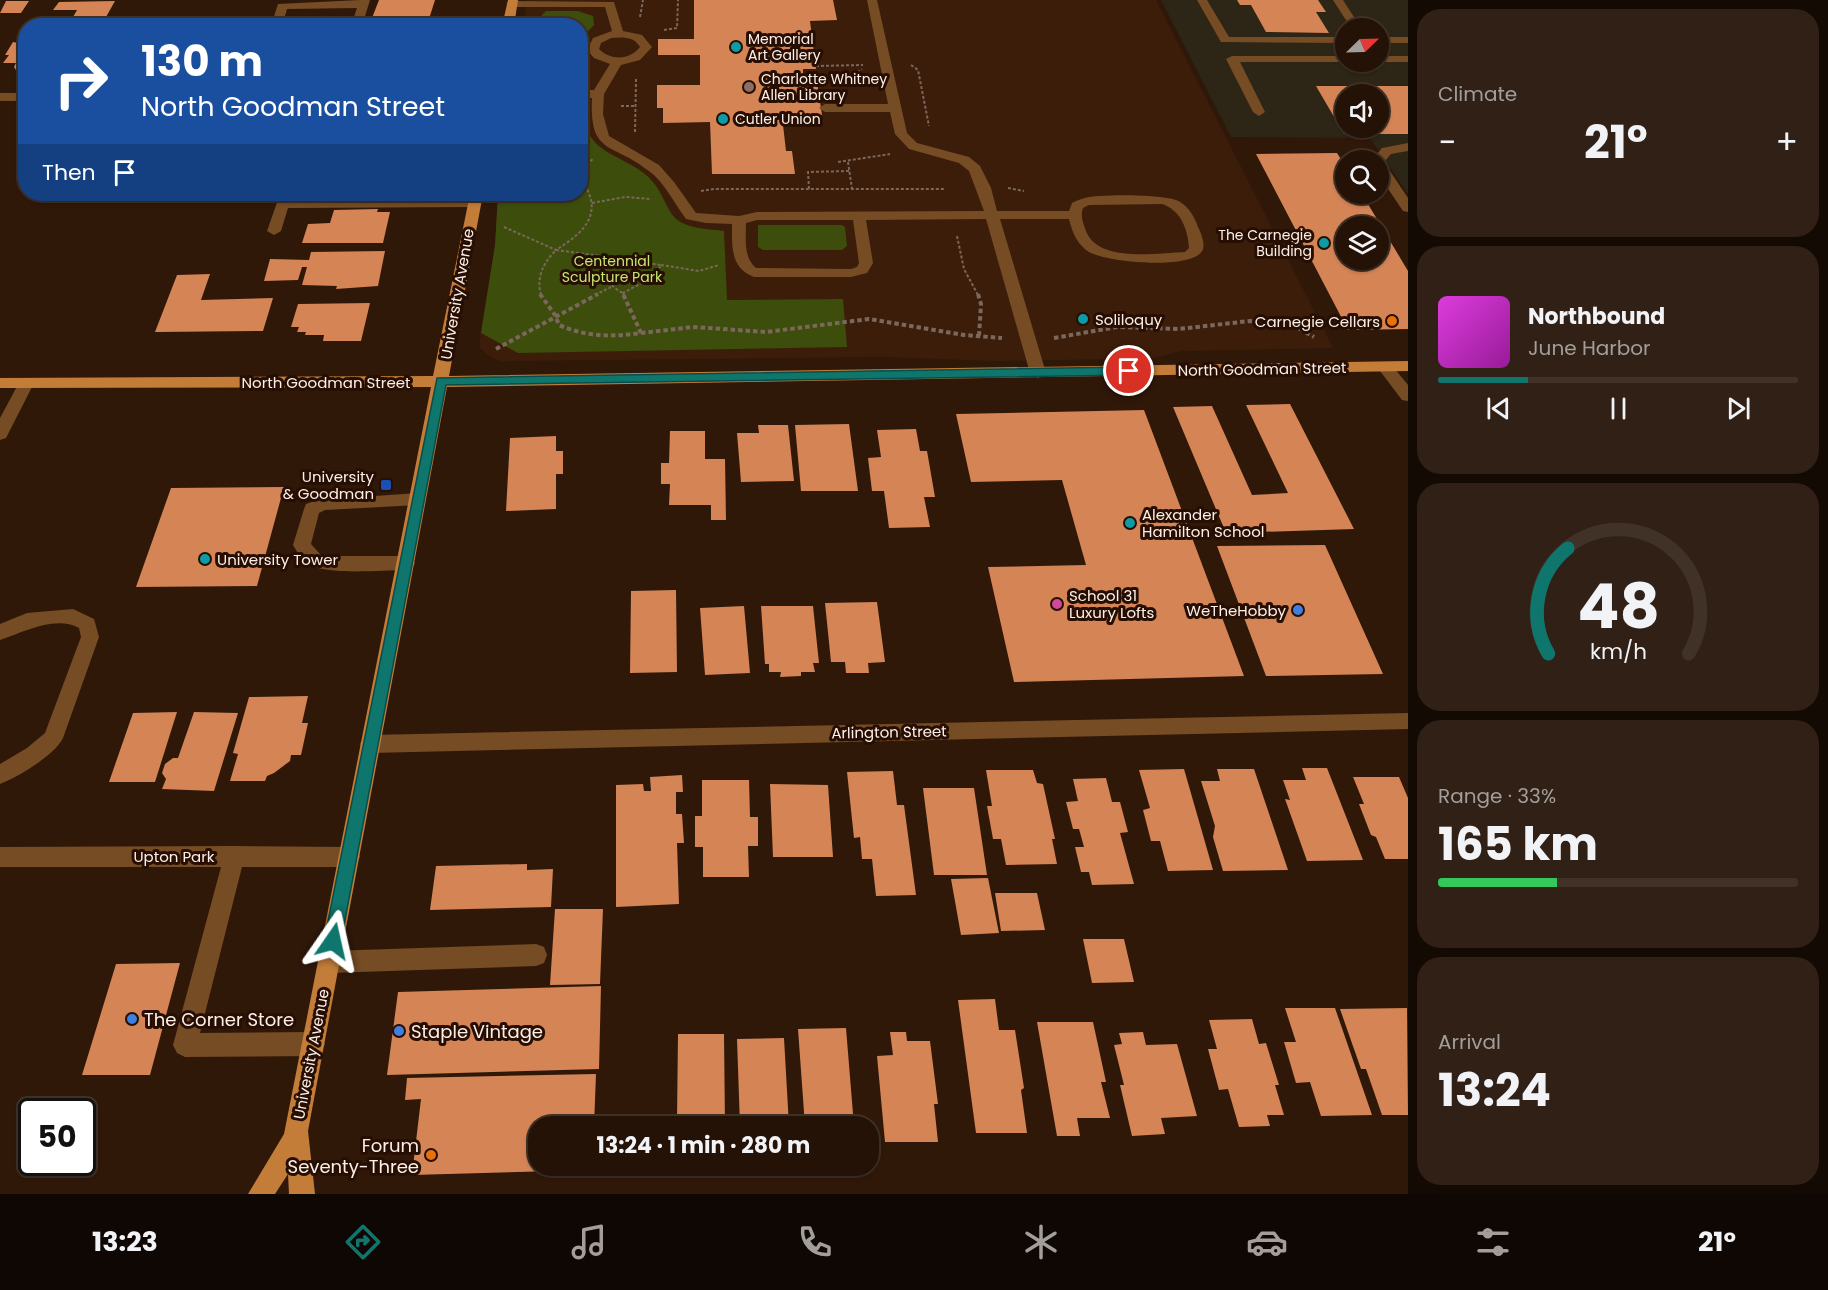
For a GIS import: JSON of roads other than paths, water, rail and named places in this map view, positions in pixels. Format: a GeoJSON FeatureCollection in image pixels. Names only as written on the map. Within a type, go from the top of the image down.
{"type":"FeatureCollection","features":[{"type":"Feature","properties":{"kind":"main road"},"geometry":{"type":"LineString","coordinates":[[509,18],[512,2]]}},
{"type":"Feature","properties":{"kind":"main road","name":"University Avenue"},"geometry":{"type":"LineString","coordinates":[[302,1194],[296,1137],[474,201]]}},
{"type":"Feature","properties":{"kind":"main road","name":"North Goodman Street"},"geometry":{"type":"LineString","coordinates":[[0,383],[441,381],[1408,366]]}},
{"type":"Feature","properties":{"kind":"main road","name":"University Avenue"},"geometry":{"type":"LineString","coordinates":[[261,1194],[296,1137]]}},
{"type":"Feature","properties":{"kind":"street"},"geometry":{"type":"LineString","coordinates":[[872,0],[902,134],[913,146],[964,160],[975,169],[984,188],[1038,373]]}},
{"type":"Feature","properties":{"kind":"street"},"geometry":{"type":"LineString","coordinates":[[1202,0],[1225,40],[1335,40]]}},
{"type":"Feature","properties":{"kind":"street"},"geometry":{"type":"LineString","coordinates":[[1338,0],[1350,18]]}},
{"type":"Feature","properties":{"kind":"street"},"geometry":{"type":"LineString","coordinates":[[512,2],[610,4],[618,34]]}},
{"type":"Feature","properties":{"kind":"street"},"geometry":{"type":"LineString","coordinates":[[278,18],[282,6],[364,3],[359,18]]}},
{"type":"Feature","properties":{"kind":"street"},"geometry":{"type":"LineString","coordinates":[[618,34],[641,39],[646,47],[640,55],[617,61],[601,57],[593,50],[593,45],[602,37],[618,34]]}},
{"type":"Feature","properties":{"kind":"street"},"geometry":{"type":"LineString","coordinates":[[1389,40],[1408,40]]}},
{"type":"Feature","properties":{"kind":"street"},"geometry":{"type":"LineString","coordinates":[[1259,112],[1233,59],[1335,59]]}},
{"type":"Feature","properties":{"kind":"street"},"geometry":{"type":"LineString","coordinates":[[1389,59],[1408,59]]}},
{"type":"Feature","properties":{"kind":"street"},"geometry":{"type":"LineString","coordinates":[[617,61],[598,94],[597,123],[603,137],[614,148],[652,166],[666,179],[691,216],[739,220],[757,216],[1074,215]]}},
{"type":"Feature","properties":{"kind":"street"},"geometry":{"type":"LineString","coordinates":[[588,94],[598,94]]}},
{"type":"Feature","properties":{"kind":"street"},"geometry":{"type":"LineString","coordinates":[[0,97],[18,96]]}},
{"type":"Feature","properties":{"kind":"street"},"geometry":{"type":"LineString","coordinates":[[825,108],[895,108]]}},
{"type":"Feature","properties":{"kind":"street"},"geometry":{"type":"LineString","coordinates":[[1389,151],[1408,147]]}},
{"type":"Feature","properties":{"kind":"street"},"geometry":{"type":"LineString","coordinates":[[1389,179],[1408,208]]}},
{"type":"Feature","properties":{"kind":"street"},"geometry":{"type":"LineString","coordinates":[[1162,200],[1176,204],[1184,213],[1197,240],[1196,250],[1188,256],[1108,257],[1094,251],[1084,241],[1074,215],[1077,206],[1087,201],[1162,200]]}},
{"type":"Feature","properties":{"kind":"street"},"geometry":{"type":"LineString","coordinates":[[274,231],[284,201]]}},
{"type":"Feature","properties":{"kind":"street"},"geometry":{"type":"LineString","coordinates":[[739,220],[742,264],[748,271],[759,274],[851,273],[862,270],[866,263],[859,215]]}},
{"type":"Feature","properties":{"kind":"street"},"geometry":{"type":"LineString","coordinates":[[1385,367],[1408,396]]}},
{"type":"Feature","properties":{"kind":"street"},"geometry":{"type":"LineString","coordinates":[[0,434],[26,382]]}},
{"type":"Feature","properties":{"kind":"street"},"geometry":{"type":"LineString","coordinates":[[406,563],[362,564],[315,560],[302,545],[312,509],[323,504],[418,499]]}},
{"type":"Feature","properties":{"kind":"street"},"geometry":{"type":"LineString","coordinates":[[0,632],[27,620],[73,616],[88,624],[90,637],[53,738],[34,754],[0,775]]}},
{"type":"Feature","properties":{"kind":"street","name":"Arlington Street"},"geometry":{"type":"LineString","coordinates":[[370,744],[1408,721]]}},
{"type":"Feature","properties":{"kind":"street"},"geometry":{"type":"LineString","coordinates":[[234,856],[185,1045],[313,1044]]}},
{"type":"Feature","properties":{"kind":"street","name":"Upton Park"},"geometry":{"type":"LineString","coordinates":[[0,857],[349,857]]}},
{"type":"Feature","properties":{"kind":"street"},"geometry":{"type":"LineString","coordinates":[[329,962],[536,955]]}},
{"type":"Feature","properties":{"kind":"place","name":"Memorial Art Gallery"},"geometry":{"type":"Point","coordinates":[736,47]}},
{"type":"Feature","properties":{"kind":"place","name":"Charlotte Whitney Allen Library"},"geometry":{"type":"Point","coordinates":[749,87]}},
{"type":"Feature","properties":{"kind":"place","name":"Cutler Union"},"geometry":{"type":"Point","coordinates":[723,119]}},
{"type":"Feature","properties":{"kind":"place","name":"The Carnegie Building"},"geometry":{"type":"Point","coordinates":[1324,243]}},
{"type":"Feature","properties":{"kind":"place","name":"Soliloquy"},"geometry":{"type":"Point","coordinates":[1083,319]}},
{"type":"Feature","properties":{"kind":"place","name":"Carnegie Cellars"},"geometry":{"type":"Point","coordinates":[1392,321]}},
{"type":"Feature","properties":{"kind":"place","name":"University & Goodman"},"geometry":{"type":"Point","coordinates":[386,485]}},
{"type":"Feature","properties":{"kind":"place","name":"Alexander Hamilton School"},"geometry":{"type":"Point","coordinates":[1130,523]}},
{"type":"Feature","properties":{"kind":"place","name":"University Tower"},"geometry":{"type":"Point","coordinates":[205,559]}},
{"type":"Feature","properties":{"kind":"place","name":"School 31 Luxury Lofts"},"geometry":{"type":"Point","coordinates":[1057,604]}},
{"type":"Feature","properties":{"kind":"place","name":"WeTheHobby"},"geometry":{"type":"Point","coordinates":[1298,610]}},
{"type":"Feature","properties":{"kind":"place","name":"The Corner Store"},"geometry":{"type":"Point","coordinates":[132,1019]}},
{"type":"Feature","properties":{"kind":"place","name":"Staple Vintage"},"geometry":{"type":"Point","coordinates":[399,1031]}},
{"type":"Feature","properties":{"kind":"place","name":"Forum Seventy-Three"},"geometry":{"type":"Point","coordinates":[431,1155]}},
{"type":"Feature","properties":{"kind":"park label","name":"Centennial Sculpture Park"},"geometry":{"type":"Point","coordinates":[612,270]}}]}
